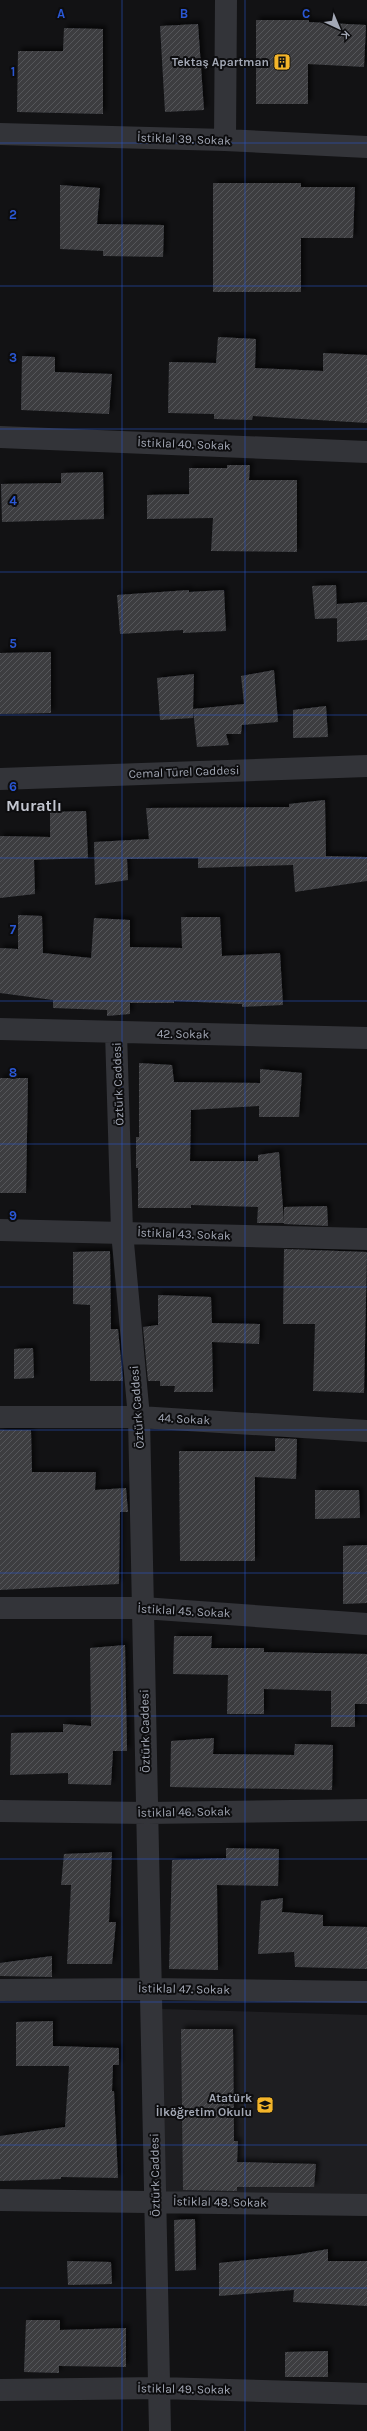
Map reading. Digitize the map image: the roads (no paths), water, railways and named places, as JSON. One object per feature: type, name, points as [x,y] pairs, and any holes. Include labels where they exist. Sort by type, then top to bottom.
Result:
[{"type":"street","points":[[225,140],[226,0]]},
{"type":"street","name":"İstiklal 39. Sokak","points":[[0,134],[225,140],[367,147]]},
{"type":"street","name":"İstiklal 40. Sokak","points":[[0,437],[367,452]]},
{"type":"street","name":"Cemal Türel Caddesi","points":[[0,779],[367,766]]},
{"type":"street","name":"42. Sokak","points":[[0,1029],[367,1038]]},
{"type":"street","name":"Öztürk Caddesi","points":[[116,1032],[122,1232],[139,1417],[160,2431]]},
{"type":"street","name":"İstiklal 43. Sokak","points":[[0,1230],[367,1239]]},
{"type":"street","name":"44. Sokak","points":[[0,1417],[139,1417],[367,1430]]},
{"type":"street","name":"İstiklal 45. Sokak","points":[[0,1608],[143,1608],[367,1624]]},
{"type":"street","name":"İstiklal 46. Sokak","points":[[0,1811],[147,1813],[367,1810]]},
{"type":"street","name":"İstiklal 47. Sokak","points":[[0,1990],[151,1988],[367,1992]]},
{"type":"street","name":"İstiklal 48. Sokak","points":[[0,2200],[367,2205]]},
{"type":"street","name":"İstiklal 49. Sokak","points":[[0,2390],[159,2388],[367,2394]]},
{"type":"place","name":"Tektaş Apartman","points":[[282,62]]},
{"type":"place","name":"Atatürk İlköğretim Okulu","points":[[265,2105]]},
{"type":"district","name":"Muratlı","points":[[34,805]]}]
